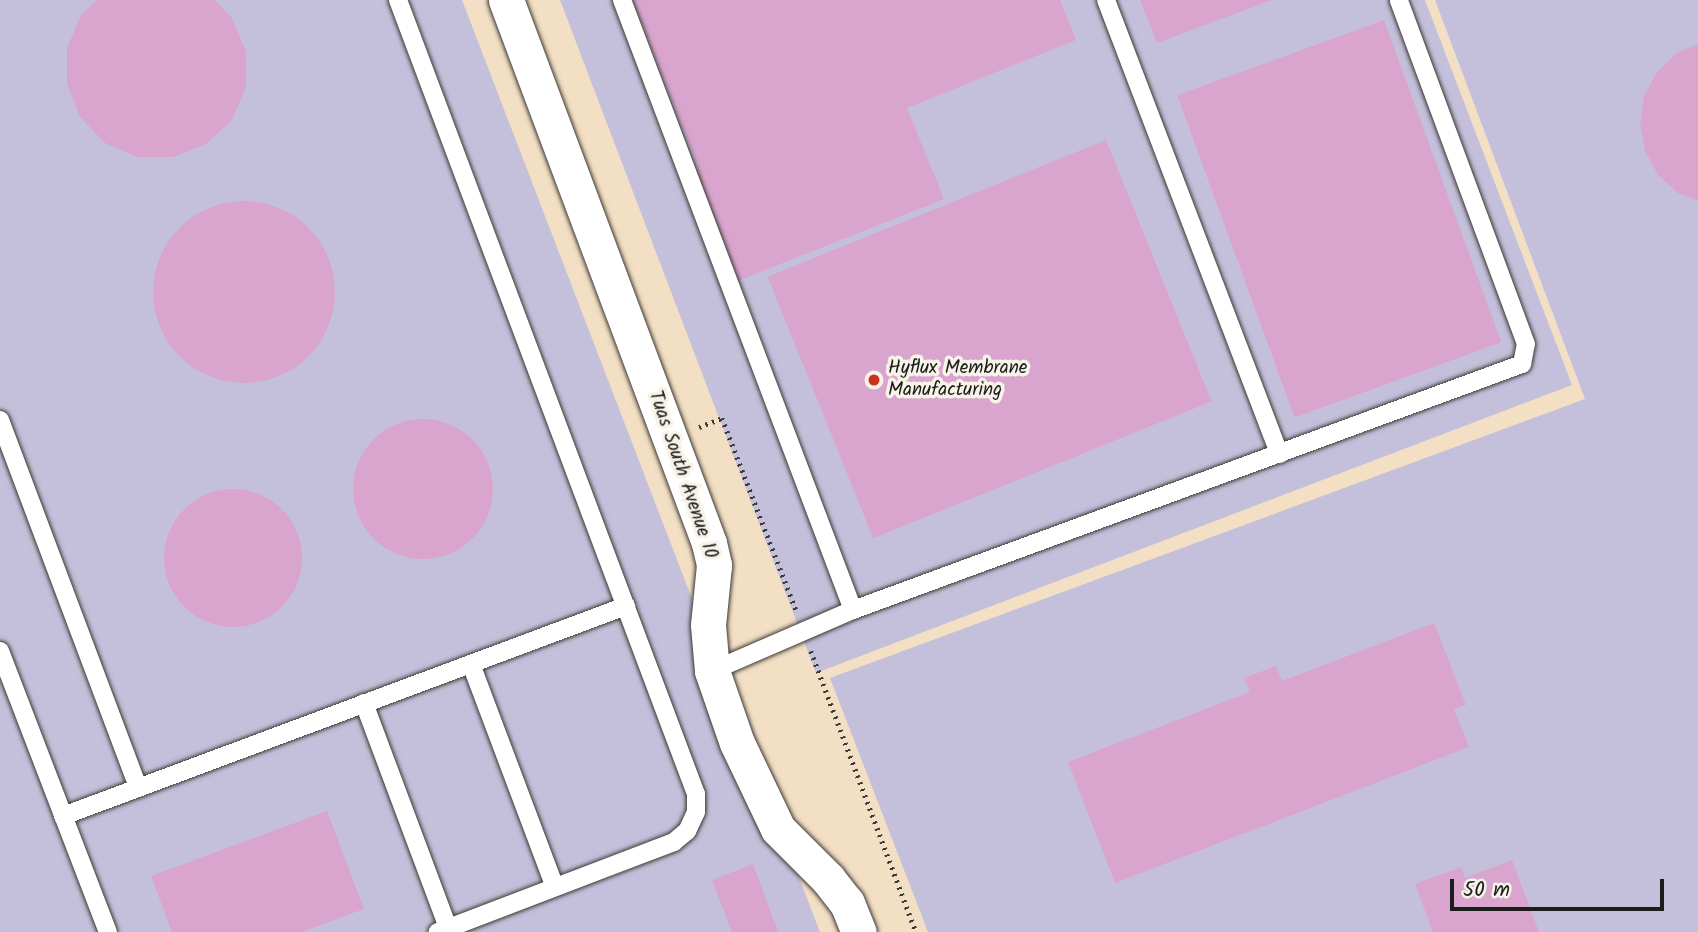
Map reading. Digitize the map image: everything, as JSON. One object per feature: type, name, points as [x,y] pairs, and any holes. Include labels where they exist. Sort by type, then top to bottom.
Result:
[{"type":"street","name":"Tuas South Avenue 10","points":[[506,0],[709,543],[714,565],[708,625],[712,671],[737,743],[778,829],[828,879],[847,903],[858,932]]},
{"type":"lane","points":[[364,704],[443,930],[674,842],[687,831],[696,812],[696,794],[398,0]]},
{"type":"lane","points":[[622,0],[853,610]]},
{"type":"lane","points":[[1106,0],[1279,454]]},
{"type":"lane","points":[[712,671],[853,610],[1510,370],[1526,356],[1526,344],[1399,0]]},
{"type":"lane","points":[[0,419],[138,788]]},
{"type":"lane","points":[[63,816],[626,606]]},
{"type":"lane","points":[[0,651],[108,932]]},
{"type":"lane","points":[[471,664],[555,887]]},
{"type":"shaded area","points":[[0,0],[462,0],[820,932],[0,932]]},
{"type":"shaded area","name":"Hyflux Membrane Manufacturing","points":[[560,0],[1425,0],[1572,385],[816,673]]},
{"type":"shaded area","points":[[1435,0],[1698,0],[1698,932],[928,932],[830,678],[1585,399]]},
{"type":"building","points":[[97,0],[215,0],[232,18],[246,51],[246,87],[232,120],[206,144],[173,157],[137,157],[105,143],[80,117],[67,84],[67,48],[81,15]]},
{"type":"building","points":[[633,0],[1060,0],[1076,40],[907,108],[944,199],[735,282],[691,172],[699,168]]},
{"type":"building","points":[[1140,0],[1272,0],[1157,43]]},
{"type":"building","points":[[1384,20],[1501,342],[1295,418],[1177,95]]},
{"type":"building","points":[[1698,44],[1698,201],[1678,193],[1658,175],[1645,151],[1640,124],[1644,96],[1657,72],[1677,53]]},
{"type":"building","points":[[1106,140],[1212,401],[873,538],[768,277]]},
{"type":"building","points":[[244,201],[279,208],[295,216],[308,228],[320,241],[328,257],[335,292],[328,327],[320,343],[308,356],[295,368],[279,376],[244,383],[209,376],[193,368],[180,356],[168,343],[160,327],[153,292],[160,257],[168,241],[180,228],[193,216],[209,208]]},
{"type":"building","points":[[423,419],[450,424],[473,439],[488,462],[493,489],[488,516],[473,539],[450,554],[423,559],[396,554],[373,539],[358,516],[353,489],[358,462],[373,439],[396,424]]},
{"type":"building","points":[[233,489],[260,494],[282,509],[297,531],[302,558],[297,585],[282,607],[260,622],[233,627],[206,622],[184,607],[169,585],[164,558],[169,531],[184,509],[206,494]]},
{"type":"building","points":[[1434,623],[1466,705],[1454,709],[1469,747],[1115,883],[1068,762],[1250,692],[1244,678],[1276,666],[1282,681]]},
{"type":"building","points":[[327,811],[364,909],[302,932],[172,932],[151,876]]},
{"type":"building","points":[[1512,860],[1539,932],[1433,932],[1415,884],[1461,867],[1465,878]]},
{"type":"building","points":[[753,864],[778,932],[732,932],[712,880]]},
{"type":"place","name":"Hyflux Membrane Manufacturing","points":[[874,380]]}]
